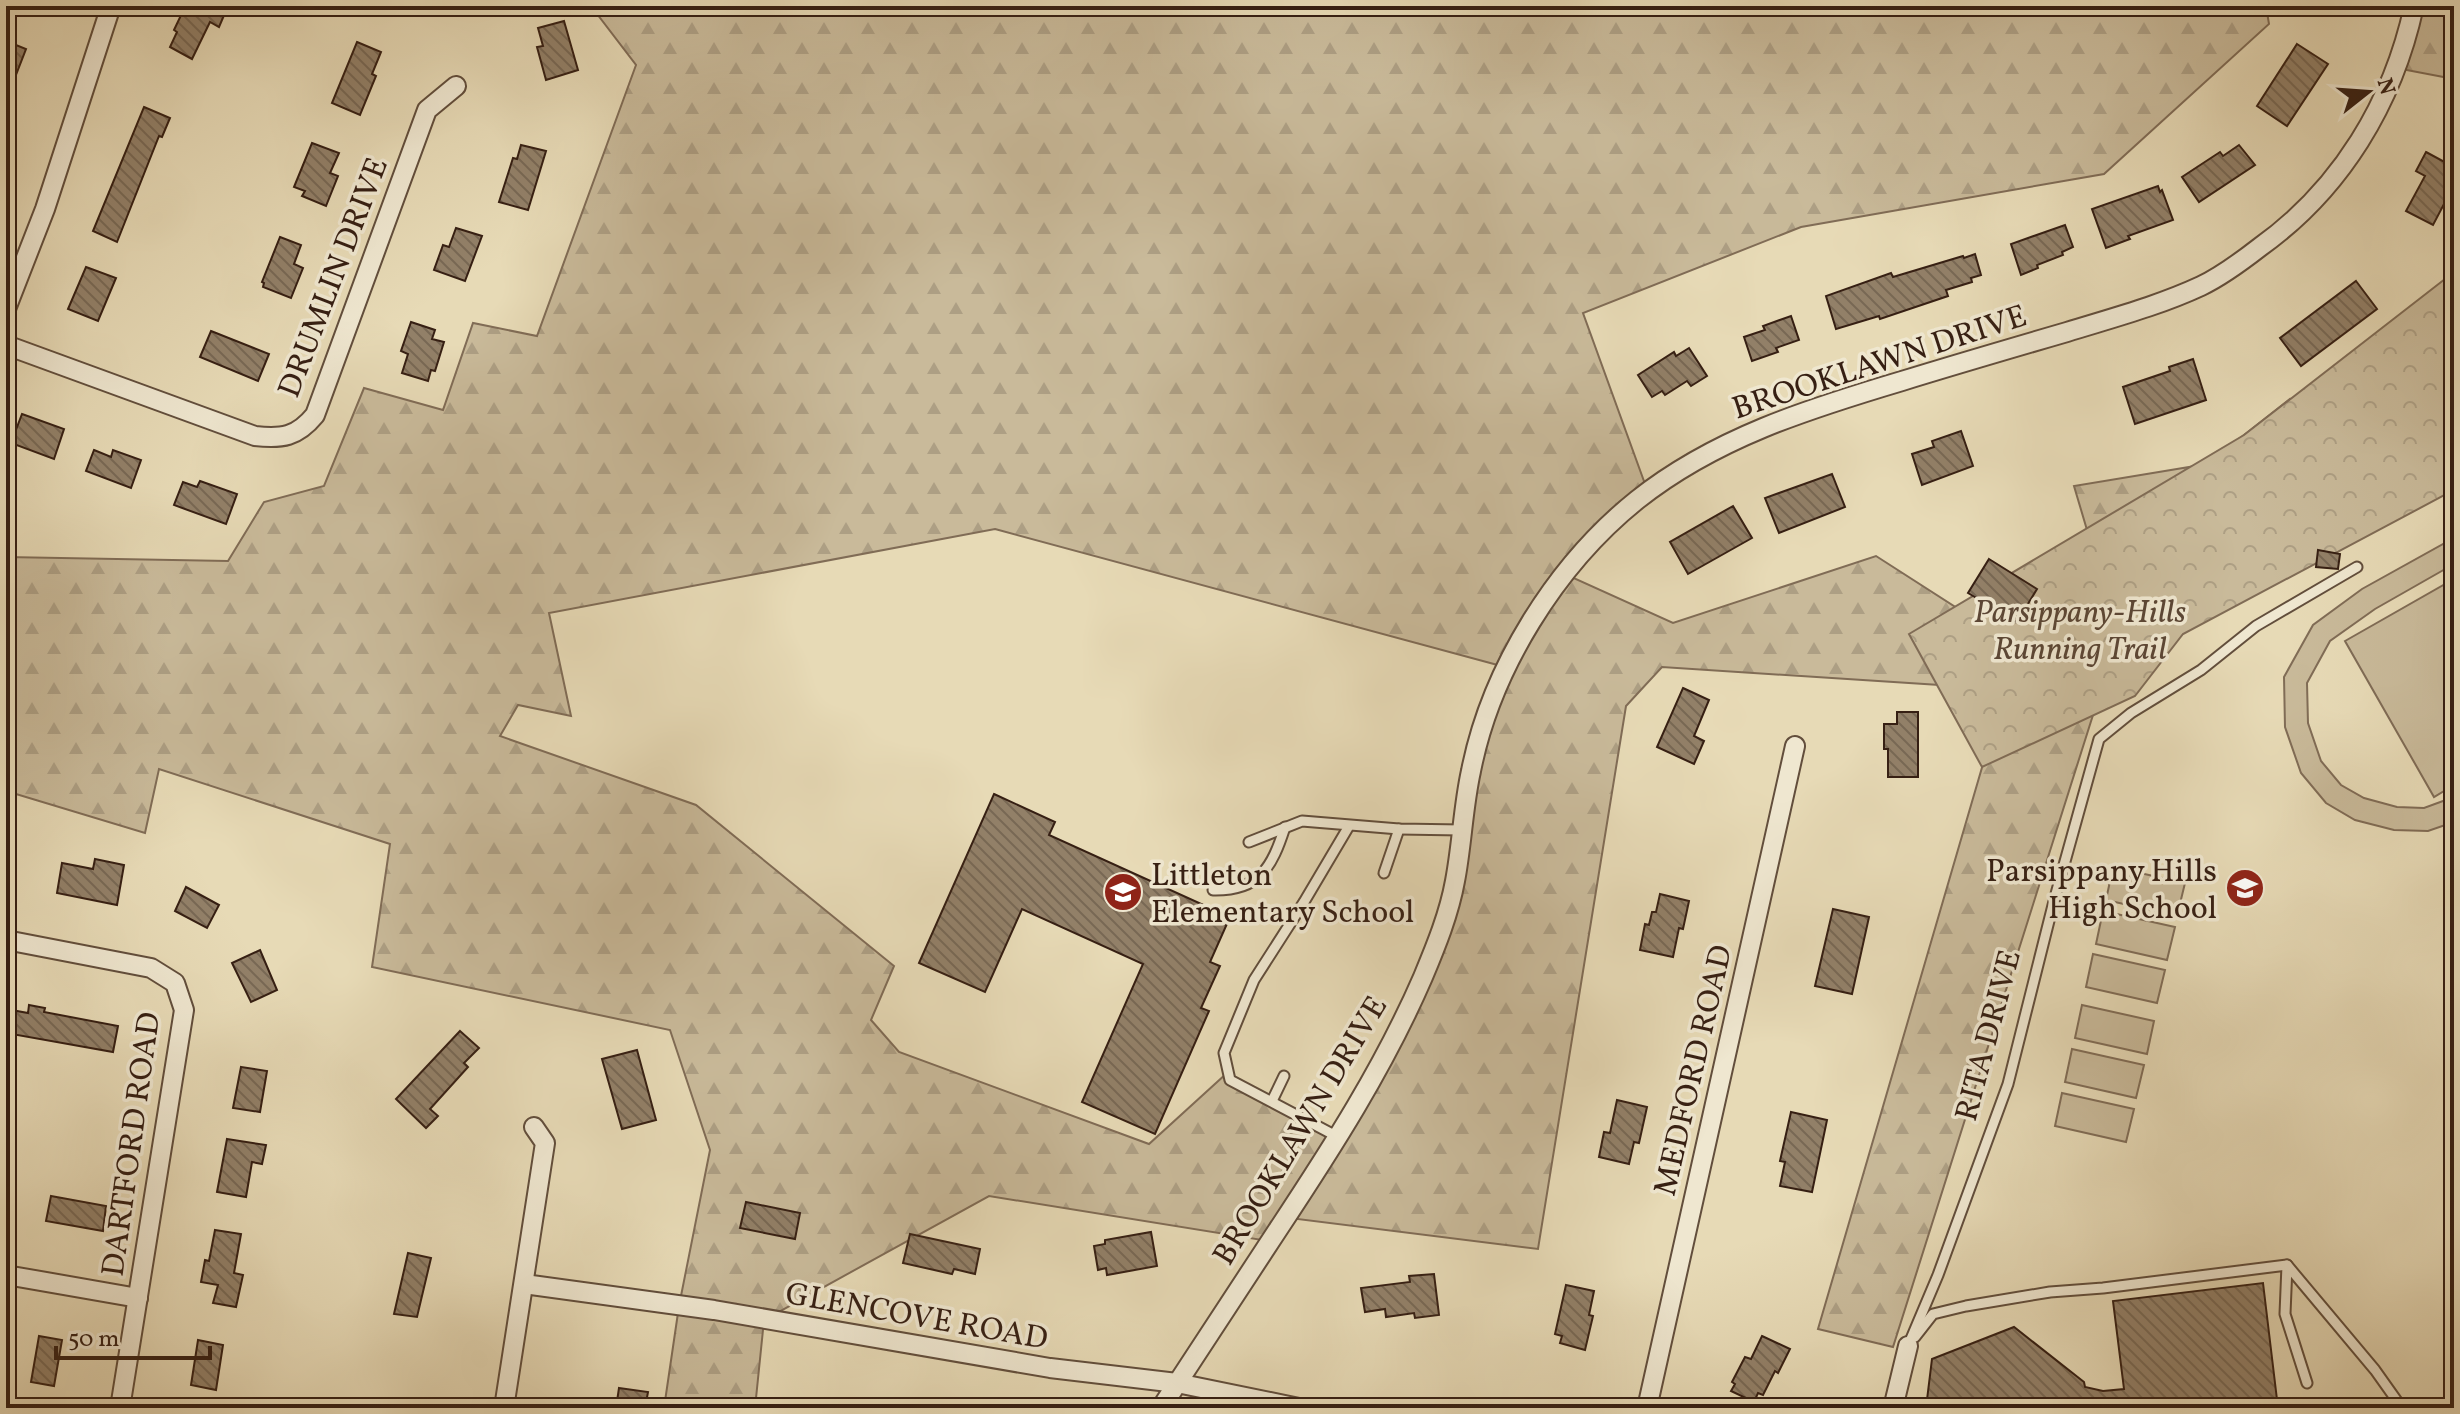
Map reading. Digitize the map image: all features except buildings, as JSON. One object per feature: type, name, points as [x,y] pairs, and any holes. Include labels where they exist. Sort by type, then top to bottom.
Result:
[{"type":"street","points":[[6,309],[45,209],[111,6]]},
{"type":"street","name":"BROOKLAWN DRIVE","points":[[1161,1408],[1338,1137],[1385,1059],[1439,937],[1454,885],[1471,769],[1505,666],[1536,614],[1569,568],[1636,501],[1711,451],[1758,429],[1827,403],[2150,307],[2205,284],[2246,258],[2284,230],[2314,201],[2353,152],[2378,112],[2394,77],[2414,6]]},
{"type":"street","name":"DRUMLIN DRIVE","points":[[6,345],[255,436],[281,439],[306,426],[315,415],[427,110],[456,86]]},
{"type":"street","name":"MEDFORD ROAD","points":[[1647,1408],[1795,746]]},
{"type":"street","name":"DARTFORD ROAD","points":[[6,940],[151,968],[175,983],[184,1010],[120,1408]]},
{"type":"street","points":[[504,1408],[545,1143],[534,1127]]},
{"type":"street","points":[[6,1275],[138,1298]]},
{"type":"street","name":"GLENCOVE ROAD","points":[[524,1284],[714,1310],[1050,1368],[1177,1383],[1299,1408]]},
{"type":"street","name":"RITA DRIVE","points":[[1893,1408],[1908,1346]]},
{"type":"lane","name":"RITA DRIVE","points":[[1908,1346],[1938,1275],[2008,1084],[2099,739],[2131,713],[2201,670],[2256,626],[2357,567]]},
{"type":"lane","points":[[1249,842],[1302,821],[1399,829],[1462,830]]},
{"type":"lane","points":[[1338,1137],[1230,1080],[1224,1053],[1254,980],[1349,826]]},
{"type":"lane","points":[[1213,890],[1229,891],[1246,887],[1259,877],[1271,865],[1285,827]]},
{"type":"lane","points":[[1384,873],[1399,829]]},
{"type":"lane","points":[[1272,1101],[1284,1076]]},
{"type":"lane","points":[[1908,1346],[1933,1314],[1966,1306],[2050,1292],[2287,1265]]},
{"type":"lane","points":[[2287,1265],[2285,1314],[2307,1383]]},
{"type":"lane","points":[[2287,1265],[2375,1370],[2402,1408]]},
{"type":"green space","points":[[591,6],[2266,6],[2269,24],[2104,174],[1801,227],[1583,313],[1649,495],[1569,576],[1673,623],[1876,556],[2052,669],[2108,601],[2074,486],[2207,464],[2290,399],[2331,452],[2118,636],[1893,1347],[1818,1329],[1995,723],[1955,686],[1662,667],[1626,706],[1538,1249],[1282,1217],[1268,1241],[989,1196],[764,1320],[755,1408],[664,1408],[679,1306],[710,1150],[670,1030],[372,967],[390,844],[159,769],[145,833],[6,791],[6,557],[228,561],[264,502],[324,486],[364,388],[443,410],[473,323],[537,336],[636,65]],"holes":[[[995,529],[1505,667],[1426,980],[1335,1133],[1227,1073],[1149,1144],[899,1052],[871,1020],[894,966],[696,805],[500,736],[518,705],[571,716],[549,613]]]},
{"type":"green space","points":[[2411,10],[2454,17],[2454,79],[2396,68]]},
{"type":"green space","name":"Parsippany-Hills Running Trail","points":[[2454,272],[2454,490],[2183,634],[2135,696],[1982,767],[1909,634],[2244,435]]},
{"type":"green space","points":[[2454,538],[2454,564],[2375,609],[2330,641],[2307,683],[2308,723],[2321,761],[2341,785],[2364,798],[2397,807],[2424,808],[2454,797],[2454,822],[2428,831],[2394,830],[2355,820],[2326,803],[2301,773],[2285,727],[2284,677],[2313,625],[2362,589]]},
{"type":"green space","points":[[2454,579],[2454,785],[2434,797],[2345,641]]},
{"type":"green space","points":[[2113,867],[2185,883],[2177,916],[2106,900]]},
{"type":"green space","points":[[2103,911],[2175,927],[2167,960],[2096,944]]},
{"type":"green space","points":[[2093,954],[2165,970],[2157,1003],[2086,987]]},
{"type":"green space","points":[[2082,1005],[2154,1021],[2147,1054],[2075,1038]]},
{"type":"green space","points":[[2072,1049],[2144,1065],[2136,1098],[2065,1082]]},
{"type":"green space","points":[[2062,1093],[2134,1109],[2126,1142],[2055,1126]]},
{"type":"place","name":"Parsippany Hills High School","points":[[2245,888]]},
{"type":"place","name":"Littleton Elementary School","points":[[1123,892]]}]
